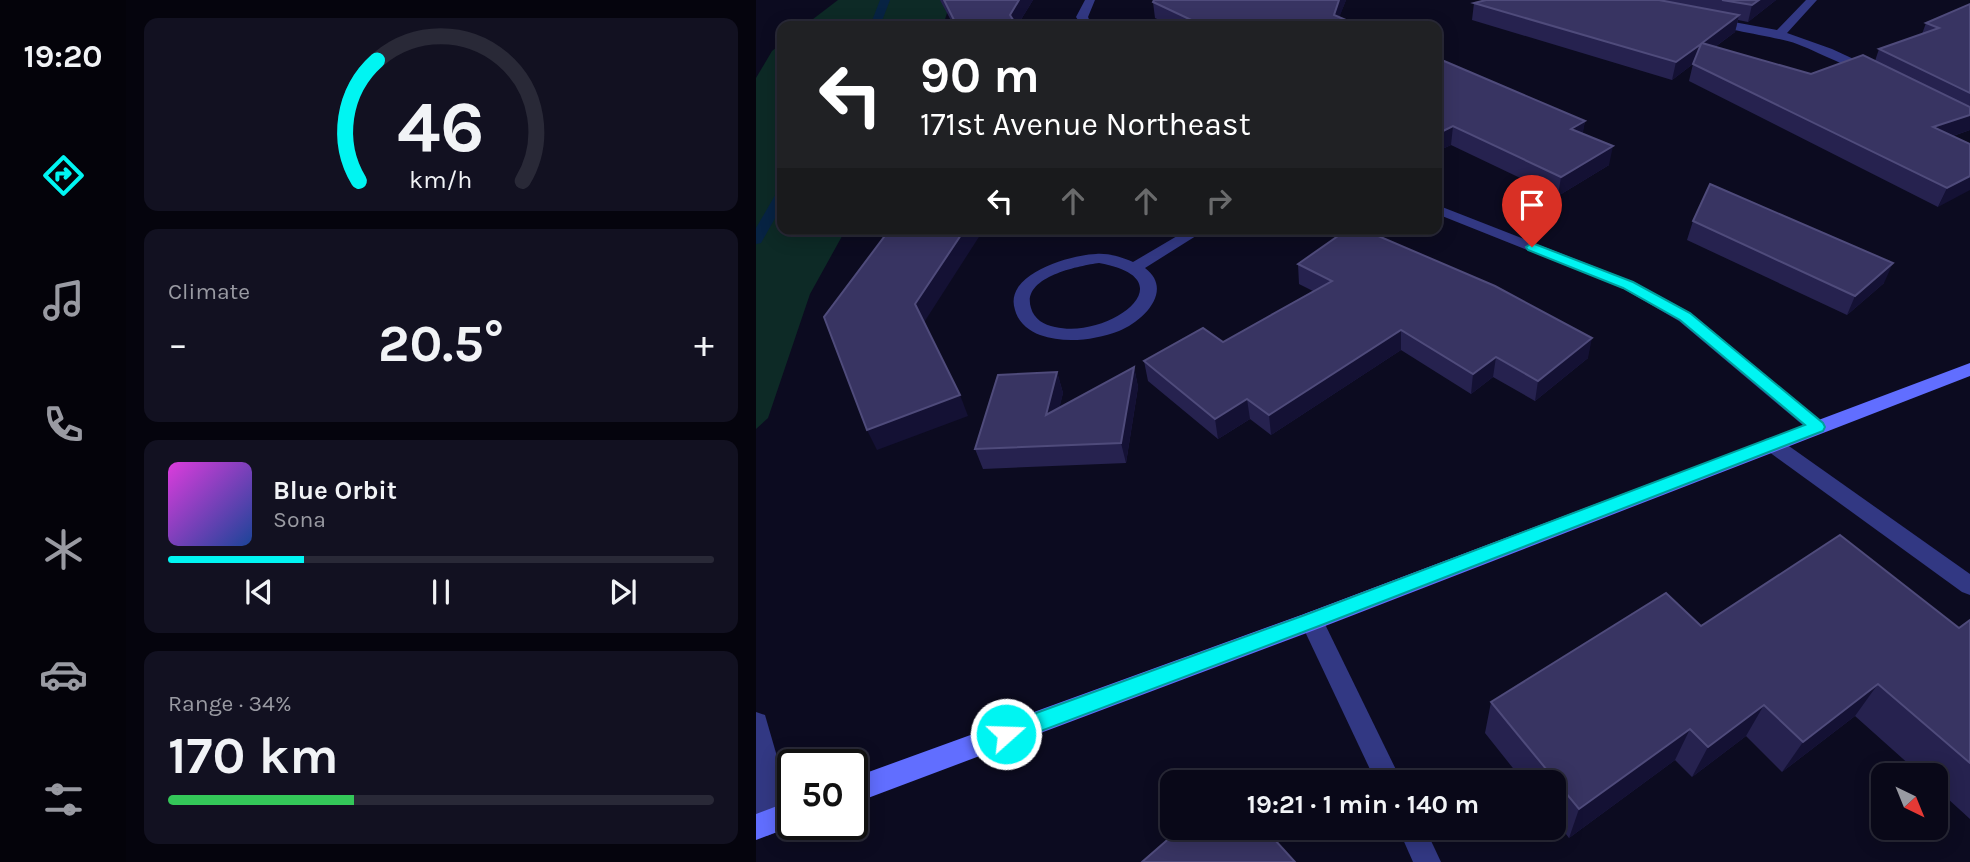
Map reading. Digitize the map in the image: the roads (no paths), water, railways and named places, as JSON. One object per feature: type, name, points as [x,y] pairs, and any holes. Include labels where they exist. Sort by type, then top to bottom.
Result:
[{"type":"main road","points":[[868,785],[1312,621],[1970,369]]},
{"type":"street","points":[[1084,21],[1082,18],[1090,0]]},
{"type":"street","points":[[1780,34],[1812,0]]},
{"type":"street","points":[[1703,20],[1780,34],[1828,51],[1875,74]]},
{"type":"street","points":[[1442,211],[1628,285],[1685,317],[1818,427]]},
{"type":"street","points":[[1135,267],[1190,235]]},
{"type":"street","points":[[1099,258],[1135,267],[1146,276],[1150,289],[1146,302],[1135,315],[1117,326],[1096,333],[1061,334],[1034,325],[1024,314],[1021,301],[1027,288],[1057,266],[1099,258]]},
{"type":"street","points":[[1772,444],[1970,586]]},
{"type":"street","points":[[1312,621],[1383,770]]},
{"type":"street","points":[[756,723],[764,753],[761,825]]},
{"type":"street","points":[[1417,840],[1427,862]]},
{"type":"waterway","points":[[877,21],[885,0]]},
{"type":"waterway","points":[[756,240],[777,204]]}]
